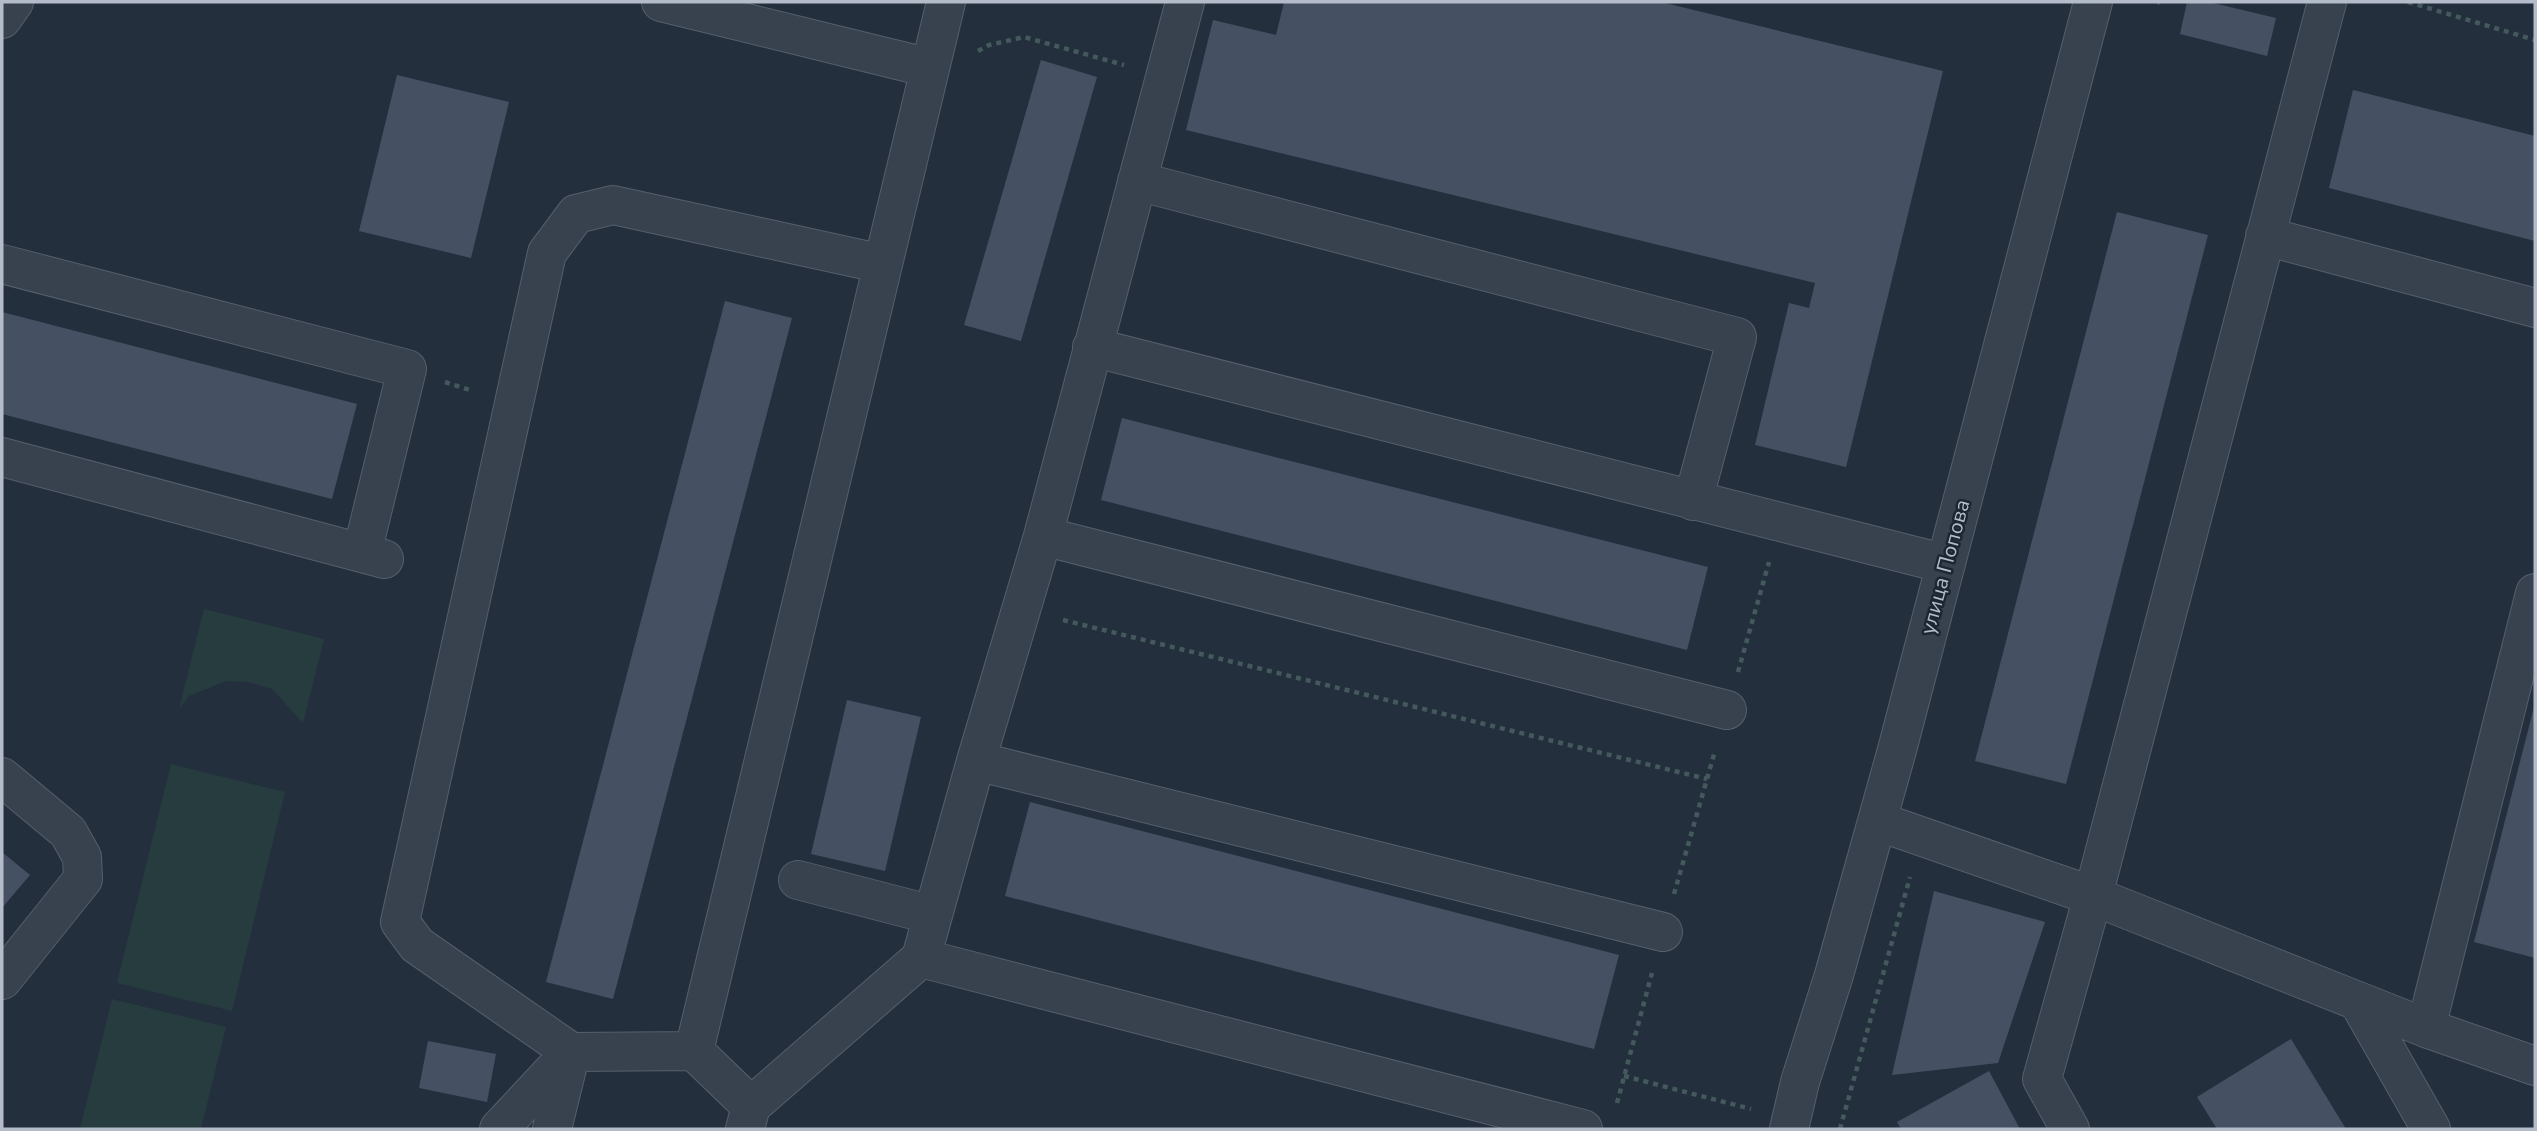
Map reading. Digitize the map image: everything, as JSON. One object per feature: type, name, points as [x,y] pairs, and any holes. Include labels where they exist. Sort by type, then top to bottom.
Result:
[{"type":"street","points":[[2,19],[14,2]]},
{"type":"street","points":[[661,2],[928,77]]},
{"type":"street","points":[[694,1051],[946,2]]},
{"type":"street","points":[[694,1051],[748,1118],[921,958],[1043,536],[1185,2]]},
{"type":"street","name":"улица Попова","points":[[1774,1120],[1800,1082],[1834,975],[1946,564],[2093,2]]},
{"type":"street","points":[[2070,1129],[2042,1079],[2327,2]]},
{"type":"street","points":[[1137,181],[1737,337],[1693,501]]},
{"type":"street","points":[[694,1051],[571,1052],[417,945],[400,922],[547,253],[576,214],[613,205],[883,264]]},
{"type":"street","points":[[2265,236],[2535,308]]},
{"type":"street","points":[[2,264],[407,369],[373,556],[2,457]]},
{"type":"street","points":[[1092,347],[1946,564]]},
{"type":"street","points":[[1043,536],[1727,710]]},
{"type":"street","points":[[2426,1028],[2535,593]]},
{"type":"street","points":[[976,761],[1663,932]]},
{"type":"street","points":[[2,777],[68,832],[82,858],[83,879],[2,980]]},
{"type":"street","points":[[1877,821],[2092,896],[2426,1028],[2535,1066]]},
{"type":"street","points":[[798,880],[933,915]]},
{"type":"street","points":[[921,958],[1481,1116],[1598,1123]]},
{"type":"street","points":[[2358,1001],[2431,1129]]},
{"type":"street","points":[[499,1129],[571,1052]]},
{"type":"street","points":[[551,1129],[571,1052]]},
{"type":"path","points":[[2408,2],[2535,40]]},
{"type":"path","points":[[928,77],[989,45],[1024,37],[1165,76]]},
{"type":"path","points":[[407,369],[514,405]]},
{"type":"path","points":[[1021,610],[1707,779]]},
{"type":"path","points":[[1840,1129],[1921,836]]},
{"type":"path","points":[[1598,1123],[1624,1076],[1663,932]]},
{"type":"path","points":[[1624,1076],[1774,1120]]},
{"type":"green space","points":[[204,609],[324,639],[303,723],[272,689],[248,682],[226,681],[189,696],[179,709]]},
{"type":"green space","points":[[171,764],[285,792],[232,1011],[117,983]]},
{"type":"green space","points":[[112,999],[226,1027],[201,1129],[80,1129]]},
{"type":"building","points":[[1284,2],[1661,2],[1943,71],[1846,467],[1755,445],[1789,303],[1809,308],[1815,283],[1186,130],[1213,20],[1276,35]]},
{"type":"building","points":[[2187,2],[2209,2],[2276,18],[2267,56],[2180,34]]},
{"type":"building","points":[[1041,60],[1097,77],[1021,341],[964,325]]},
{"type":"building","points":[[397,75],[509,102],[471,258],[359,231]]},
{"type":"building","points":[[2353,90],[2535,136],[2535,241],[2329,188]]},
{"type":"building","points":[[2117,212],[2208,235],[2066,784],[1975,761]]},
{"type":"building","points":[[725,301],[792,318],[613,999],[546,982]]},
{"type":"building","points":[[2,312],[357,404],[332,499],[2,414]]},
{"type":"building","points":[[1122,418],[1708,567],[1687,650],[1101,500]]},
{"type":"building","points":[[847,700],[921,717],[885,871],[811,854]]},
{"type":"building","points":[[2535,707],[2535,958],[2474,942]]},
{"type":"building","points":[[1030,802],[1619,955],[1594,1049],[1005,896]]},
{"type":"building","points":[[2,852],[30,875],[2,908]]},
{"type":"building","points":[[1934,891],[2045,922],[1998,1063],[1892,1075]]},
{"type":"building","points":[[2291,1039],[2346,1129],[2217,1129],[2197,1097]]},
{"type":"building","points":[[428,1041],[496,1054],[487,1102],[419,1088]]},
{"type":"building","points":[[1989,1071],[2020,1129],[1901,1129],[1897,1122]]}]
